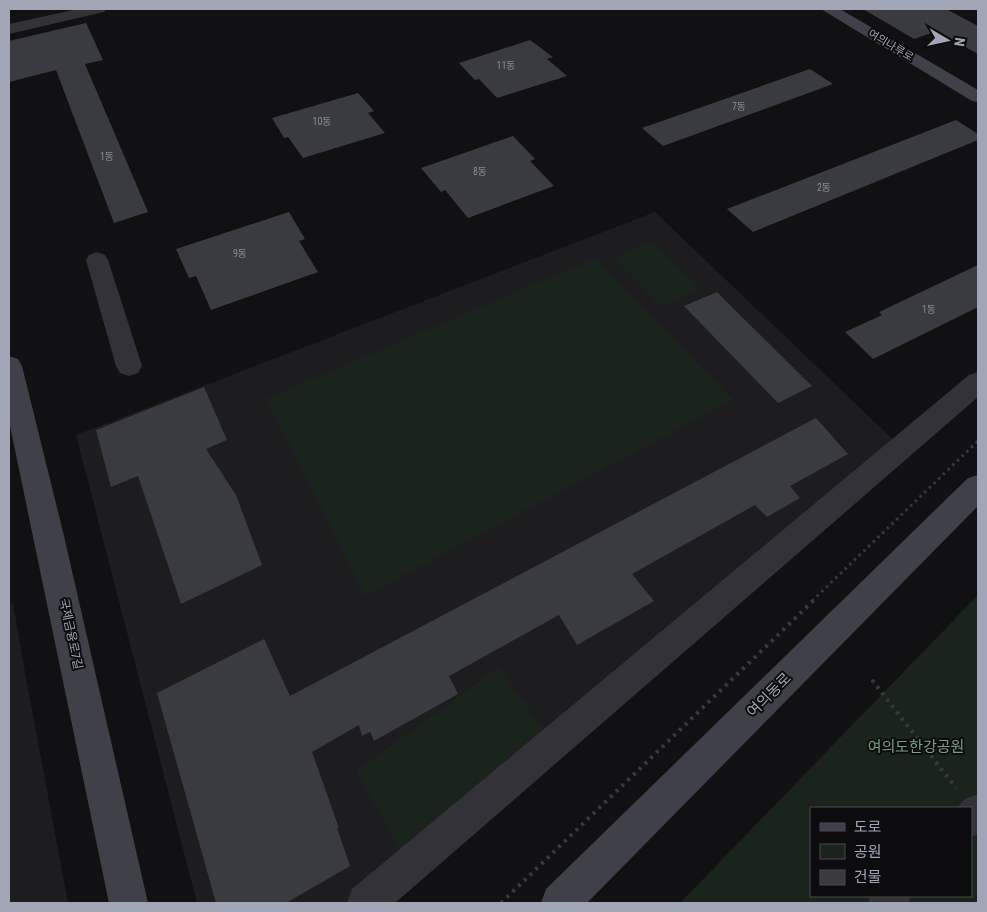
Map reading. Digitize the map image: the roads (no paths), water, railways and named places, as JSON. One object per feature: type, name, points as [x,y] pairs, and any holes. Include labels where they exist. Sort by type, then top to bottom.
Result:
[{"type":"street","points":[[9,29],[98,9]]},
{"type":"street","name":"여의나루로","points":[[829,9],[978,97]]},
{"type":"street","points":[[98,260],[129,366]]},
{"type":"street","name":"국제금융로7길","points":[[9,366],[49,536],[129,903]]},
{"type":"street","points":[[366,903],[978,382]]},
{"type":"street","name":"여의동로","points":[[560,903],[978,488]]},
{"type":"park label","name":"여의도한강공원","points":[[916,747]]}]
